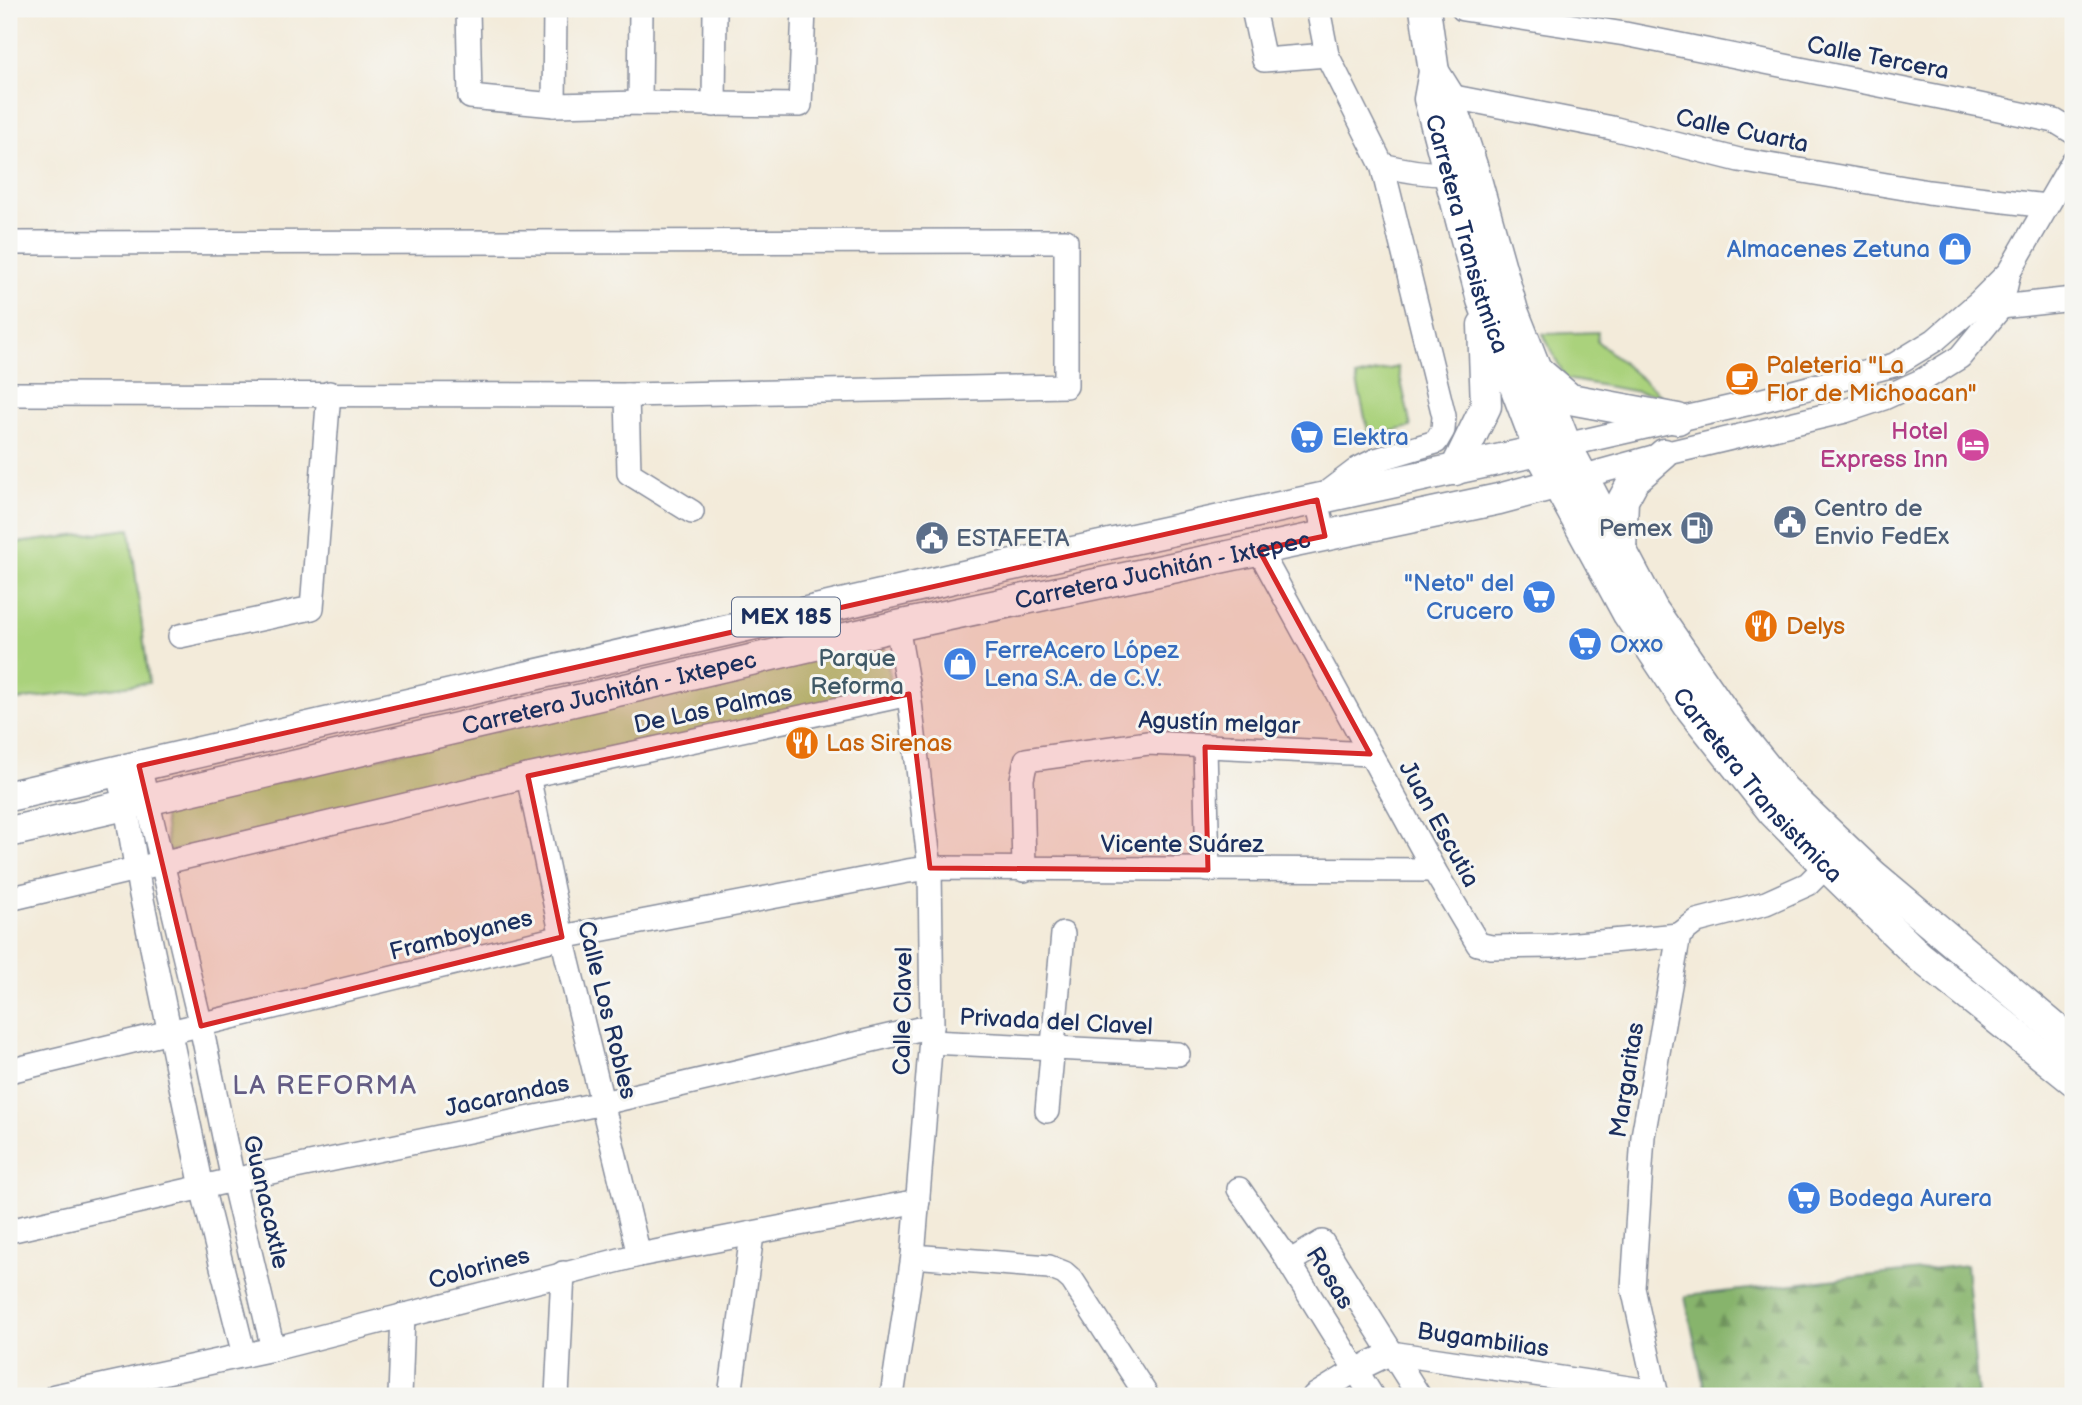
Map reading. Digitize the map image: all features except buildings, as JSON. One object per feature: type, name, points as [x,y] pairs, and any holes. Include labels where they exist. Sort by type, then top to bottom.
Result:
[{"type":"main road","name":"Carretera Transistmica","points":[[1426,15],[1437,89],[1461,173],[1537,371],[1553,449]]},
{"type":"main road","name":"Carretera Transistmica","points":[[1461,173],[1482,300],[1568,481],[1590,546],[1628,614],[1689,706],[1773,811],[1826,866],[1919,956],[2073,1080]]},
{"type":"main road","points":[[1455,470],[1486,406],[1482,300]]},
{"type":"main road","points":[[1537,371],[1570,399],[1678,419]]},
{"type":"main road","name":"Carretera Juchitán - Ixtepec","points":[[9,796],[963,576],[1553,449]]},
{"type":"main road","points":[[1621,550],[1623,500],[1634,480],[1664,454]]},
{"type":"main road","name":"Carretera Transistmica","points":[[1568,481],[1621,550],[1653,610],[1736,730],[1783,790],[1872,875],[2073,1043]]},
{"type":"main road","name":"Carretera Juchitán - Ixtepec","points":[[9,832],[897,626],[1467,506],[1568,481]]},
{"type":"main road","points":[[1467,506],[1543,508],[1590,546]]},
{"type":"street","points":[[468,9],[470,97],[554,105],[800,105],[804,9]]},
{"type":"street","points":[[554,105],[555,9]]},
{"type":"street","points":[[640,103],[641,9]]},
{"type":"street","points":[[714,105],[715,9]]},
{"type":"street","points":[[1254,9],[1264,60],[1327,55]]},
{"type":"street","points":[[1318,9],[1327,55],[1382,165],[1444,416],[1443,430],[1436,442],[1376,460],[1317,500],[1325,536]]},
{"type":"street","points":[[1426,15],[1453,9]]},
{"type":"street","name":"Calle Tercera","points":[[1463,9],[1625,34],[1962,101],[2054,121],[2073,132]]},
{"type":"street","name":"Calle Cuarta","points":[[1437,89],[1739,160],[1928,192],[2046,206]]},
{"type":"street","points":[[1568,481],[1664,454],[1845,411],[1884,398],[1921,381],[1960,357],[2073,161]]},
{"type":"street","points":[[1382,165],[1419,173],[1461,173]]},
{"type":"street","points":[[9,243],[1066,241],[1066,386],[626,395],[9,394]]},
{"type":"street","points":[[1553,449],[1759,401],[1894,365],[1990,304],[2073,299]]},
{"type":"street","points":[[180,636],[312,608],[329,393]]},
{"type":"street","points":[[626,395],[629,473],[692,512]]},
{"type":"street","name":"Juan Escutia","points":[[1259,550],[1475,941],[1486,947],[1677,946]]},
{"type":"street","name":"Calle Clavel","points":[[892,1396],[913,1256],[932,1034],[930,868],[909,694],[897,626]]},
{"type":"street","name":"De Las Palmas","points":[[9,899],[528,776],[909,694]]},
{"type":"street","name":"Agustín melgar","points":[[1024,870],[1023,779],[1026,760],[1147,743],[1370,754]]},
{"type":"street","points":[[1205,747],[1208,870]]},
{"type":"street","points":[[128,769],[137,803],[137,868],[169,1033],[202,1187],[244,1355]]},
{"type":"street","name":"Calle Los Robles","points":[[528,776],[562,937],[639,1255]]},
{"type":"street","name":"Guanacaxtle","points":[[137,803],[161,862],[201,1026],[233,1180],[273,1349]]},
{"type":"street","points":[[1677,946],[1697,921],[1766,903],[1808,884],[1826,866]]},
{"type":"street","name":"Vicente Suárez","points":[[930,868],[1434,870]]},
{"type":"street","name":"Framboyanes","points":[[9,1071],[562,937],[930,868]]},
{"type":"street","points":[[1047,1111],[1063,934]]},
{"type":"street","name":"Margaritas","points":[[1656,1394],[1633,1288],[1643,1136],[1677,946]]},
{"type":"street","name":"Privada del Clavel","points":[[932,1034],[1053,1048],[1178,1054]]},
{"type":"street","name":"Jacarandas","points":[[9,1231],[233,1180],[932,1034]]},
{"type":"street","name":"Rosas","points":[[1239,1189],[1289,1262],[1372,1396]]},
{"type":"street","name":"Colorines","points":[[55,1396],[273,1349],[639,1255],[918,1201]]},
{"type":"street","points":[[730,1396],[752,1235]]},
{"type":"street","name":"Rosas","points":[[1289,1262],[1322,1242],[1419,1396]]},
{"type":"street","points":[[913,1256],[1049,1267],[1064,1273],[1072,1280],[1147,1396]]},
{"type":"street","points":[[557,1396],[563,1273]]},
{"type":"street","points":[[400,1396],[403,1315]]},
{"type":"street","name":"Bugambilias","points":[[1314,1396],[1356,1370],[1391,1353],[1656,1394]]},
{"type":"highlighted area","points":[[1317,500],[1325,536],[1259,550],[1370,754],[1205,747],[1208,870],[930,868],[909,694],[528,776],[562,937],[201,1026],[139,766]]},
{"type":"green space","points":[[1598,332],[1597,341],[1662,396],[1566,379],[1543,334]]},
{"type":"green space","points":[[1398,367],[1411,427],[1369,436],[1356,377]]},
{"type":"green space","points":[[130,529],[149,683],[9,701],[9,544]]},
{"type":"green space","name":"Parque Reforma","points":[[883,638],[893,692],[168,852],[163,809]]},
{"type":"green space","points":[[1966,1265],[1978,1396],[1706,1396],[1685,1296]]},
{"type":"place","name":"Almacenes Zetuna","points":[[1955,249]]},
{"type":"place","name":"Paleteria \"La Flor de Michoacan\"","points":[[1742,379]]},
{"type":"place","name":"Elektra","points":[[1307,437]]},
{"type":"place","name":"Hotel Express Inn","points":[[1973,445]]},
{"type":"place","name":"Centro de Envio FedEx","points":[[1790,522]]},
{"type":"place","name":"Pemex","points":[[1697,528]]},
{"type":"place","name":"ESTAFETA","points":[[932,538]]},
{"type":"place","name":"\"Neto\" del Crucero","points":[[1539,597]]},
{"type":"place","name":"Delys","points":[[1761,626]]},
{"type":"place","name":"Oxxo","points":[[1585,644]]},
{"type":"place","name":"FerreAcero López Lena S.A. de C.V.","points":[[960,664]]},
{"type":"place","name":"Las Sirenas","points":[[802,743]]},
{"type":"place","name":"Bodega Aurera","points":[[1804,1198]]},
{"type":"district","name":"LA REFORMA","points":[[325,1086]]}]
